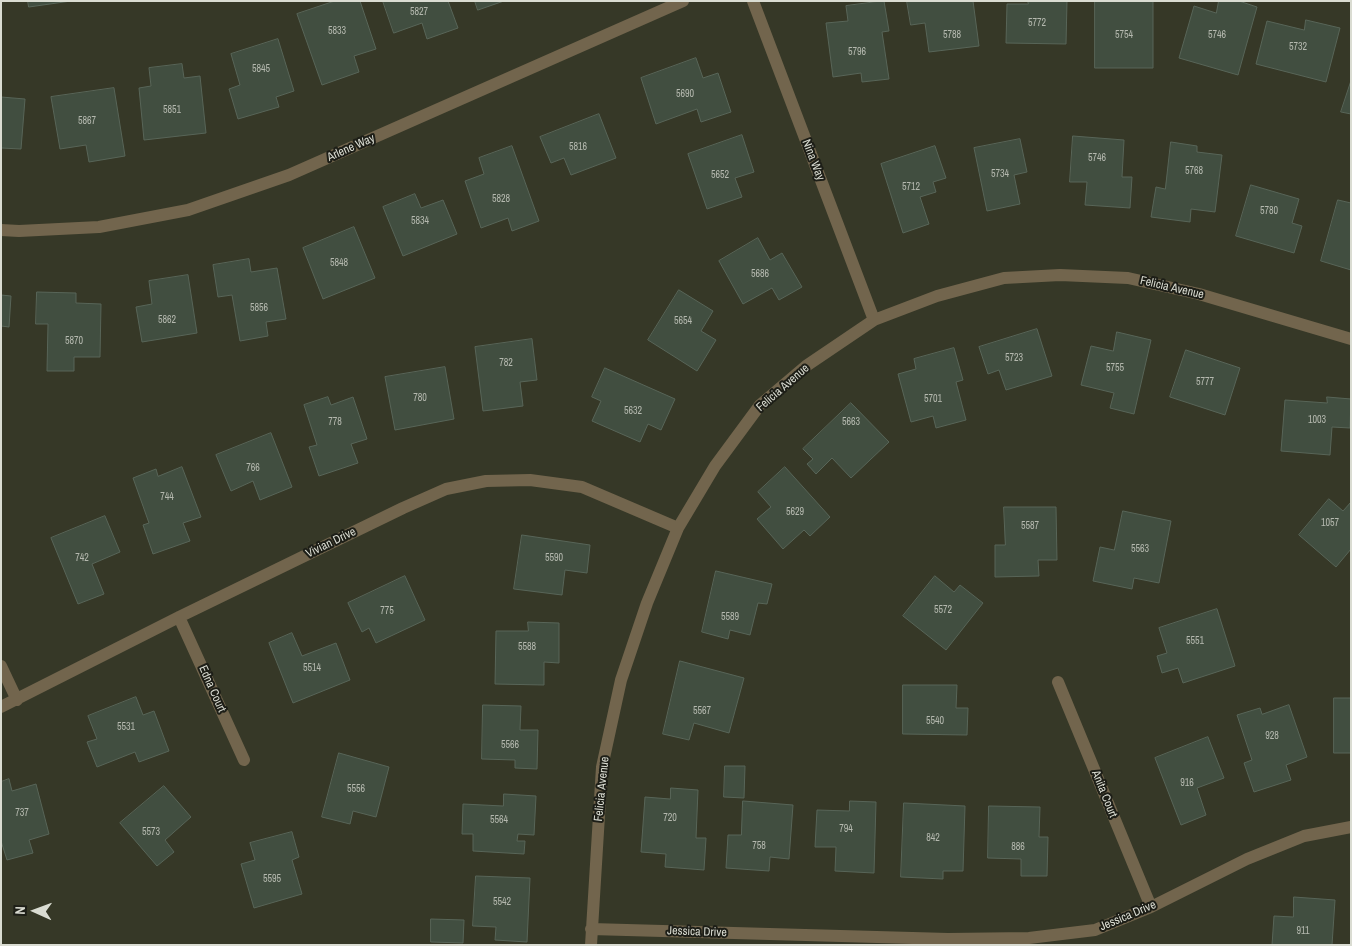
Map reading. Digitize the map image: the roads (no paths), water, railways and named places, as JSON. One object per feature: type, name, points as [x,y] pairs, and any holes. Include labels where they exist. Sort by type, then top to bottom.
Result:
[{"type":"street","name":"Arlene Way","points":[[1,230],[19,231],[99,227],[188,210],[289,175],[683,1]]},
{"type":"street","name":"Nina Way","points":[[753,1],[874,320]]},
{"type":"street","name":"Felicia Avenue","points":[[591,945],[602,767],[621,680],[647,603],[678,528],[714,466],[760,405],[806,366],[874,320],[937,296],[1004,278],[1060,275],[1128,278],[1199,294],[1351,338]]},
{"type":"street","name":"Vivian Drive","points":[[1,707],[179,617],[446,489],[486,481],[530,480],[582,487],[678,528]]},
{"type":"street","name":"Edna Court","points":[[179,617],[244,760]]},
{"type":"street","points":[[1,666],[17,700]]},
{"type":"street","name":"Anita Court","points":[[1058,682],[1151,907]]},
{"type":"street","name":"Jessica Drive","points":[[591,930],[948,939],[1028,938],[1094,930],[1151,907],[1247,859],[1304,836],[1351,827]]}]
